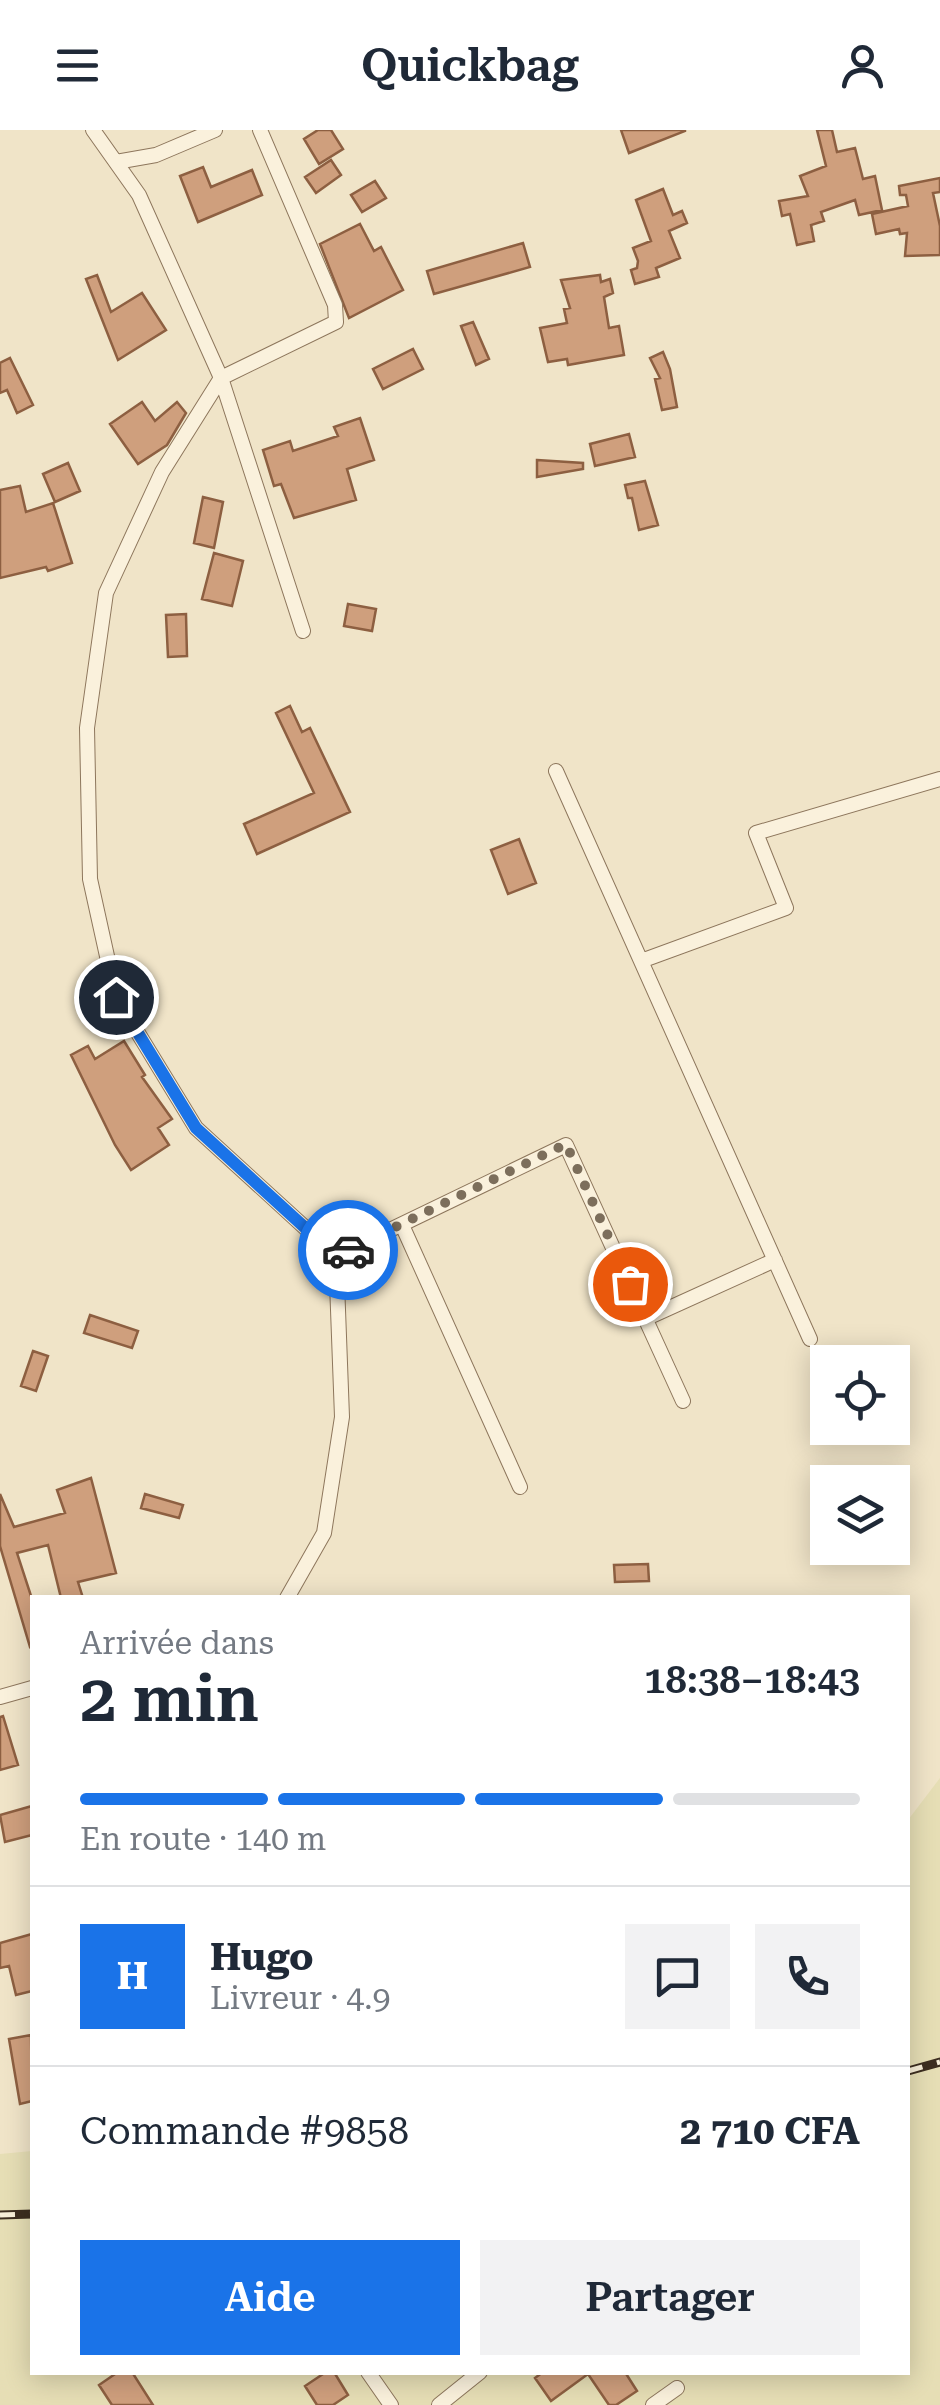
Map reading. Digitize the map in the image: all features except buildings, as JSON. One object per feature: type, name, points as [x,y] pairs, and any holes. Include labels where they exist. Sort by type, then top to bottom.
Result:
[{"type":"street","points":[[93,130],[139,196],[221,378],[302,631]]},
{"type":"street","points":[[116,162],[156,156],[215,130]]},
{"type":"street","points":[[260,130],[335,304],[336,322],[221,378],[162,472],[106,593],[87,728],[90,879],[116,997],[196,1128],[336,1256],[342,1418],[324,1533],[289,1595]]},
{"type":"street","points":[[556,771],[810,1339]]},
{"type":"street","points":[[641,961],[786,908],[756,833],[940,779]]},
{"type":"street","points":[[336,1256],[566,1144],[683,1401]]},
{"type":"street","points":[[402,1225],[520,1487]]},
{"type":"street","points":[[645,1319],[775,1260]]},
{"type":"street","points":[[0,1697],[30,1689]]},
{"type":"street","points":[[370,2375],[390,2405]]},
{"type":"street","points":[[438,2405],[476,2375]]},
{"type":"street","points":[[653,2405],[677,2388]]},
{"type":"shaded area","points":[[940,1778],[940,2405],[0,2405],[0,2154],[30,2151],[30,2375],[910,2375],[910,1817]]},
{"type":"railway","points":[[910,2070],[940,2062]]},
{"type":"railway","points":[[0,2215],[30,2214]]},
{"type":"way so far","points":[[348,1250],[566,1144],[630,1284]]},
{"type":"route","points":[[116,997],[196,1128],[336,1256],[348,1250]]}]
